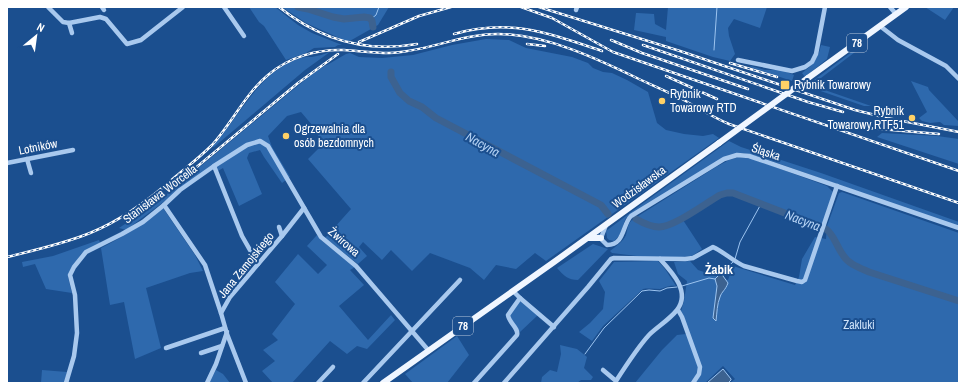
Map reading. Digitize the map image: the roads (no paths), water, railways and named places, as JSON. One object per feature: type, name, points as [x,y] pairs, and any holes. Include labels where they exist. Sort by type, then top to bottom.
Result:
[{"type":"main road","name":"Wodzisławska","points":[[383,383],[588,238],[904,7]]},
{"type":"main road","points":[[588,238],[601,238]]},
{"type":"street","points":[[48,7],[63,22],[69,23],[100,17],[106,19],[127,44],[141,40],[183,7]]},
{"type":"street","points":[[224,7],[244,36]]},
{"type":"street","points":[[738,60],[792,71],[805,67],[812,62],[816,54],[825,7]]},
{"type":"street","points":[[890,7],[896,14]]},
{"type":"street","points":[[69,23],[72,33]]},
{"type":"street","points":[[880,26],[898,40],[946,66],[959,79]]},
{"type":"street","name":"Stanisława Worcella","points":[[66,383],[74,356],[77,333],[75,295],[70,275],[74,267],[86,252],[143,222],[180,190],[214,166],[246,145],[260,141]]},
{"type":"street","name":"Żwirowa","points":[[260,141],[268,146],[321,237],[356,266],[429,351]]},
{"type":"street","name":"Lotników","points":[[7,163],[73,150]]},
{"type":"street","name":"Śląska","points":[[601,238],[607,244],[614,243],[623,235],[627,221],[632,216],[724,159],[735,155],[749,156],[959,228]]},
{"type":"street","points":[[27,159],[30,173]]},
{"type":"street","points":[[214,166],[242,236],[258,264]]},
{"type":"street","points":[[504,383],[614,258],[671,260],[693,258],[713,247],[720,250],[738,264],[802,282],[807,276],[837,186]]},
{"type":"street","points":[[164,205],[205,265],[221,313]]},
{"type":"street","name":"Jana Zamojskiego","points":[[246,383],[221,313],[230,297],[304,208]]},
{"type":"street","points":[[596,232],[601,238],[606,225]]},
{"type":"street","points":[[279,227],[282,236]]},
{"type":"street","points":[[603,370],[616,381],[648,336],[678,310],[682,296],[680,288],[670,271],[660,259]]},
{"type":"street","points":[[670,271],[671,260]]},
{"type":"street","points":[[363,383],[460,280]]},
{"type":"street","points":[[513,291],[554,327]]},
{"type":"street","points":[[474,383],[517,335],[517,330],[508,319],[508,316],[520,298]]},
{"type":"street","points":[[678,310],[682,317],[700,367],[699,374],[693,383]]},
{"type":"street","points":[[206,383],[216,364],[226,330]]},
{"type":"street","points":[[166,348],[226,330]]},
{"type":"street","points":[[201,353],[222,346]]},
{"type":"street","points":[[318,383],[334,367]]},
{"type":"waterway","name":"Nacyna","points":[[298,7],[344,19],[364,17],[370,18],[373,27]]},
{"type":"waterway","points":[[371,19],[376,15],[379,7]]},
{"type":"waterway","points":[[714,50],[717,7]]},
{"type":"waterway","name":"Nacyna","points":[[391,72],[391,77],[400,93],[409,101],[422,107],[436,118],[601,205],[608,214]]},
{"type":"waterway","name":"Nacyna","points":[[636,219],[653,226],[665,226],[690,214],[720,195],[733,193],[826,229],[831,234],[845,258],[858,267],[869,272],[959,301]]},
{"type":"waterway","points":[[735,259],[740,242],[761,204]]},
{"type":"waterway","points":[[723,271],[733,262]]},
{"type":"waterway","points":[[682,286],[709,278],[715,279]]},
{"type":"waterway","points":[[585,354],[604,328],[642,291],[660,291],[667,288],[677,287]]},
{"type":"railway","points":[[279,7],[310,28],[344,41],[380,47],[417,44]]},
{"type":"railway","points":[[359,42],[419,16],[451,7]]},
{"type":"railway","points":[[521,7],[552,18],[613,52],[959,171]]},
{"type":"railway","points":[[539,7],[680,51],[855,110],[887,118],[959,132]]},
{"type":"railway","points":[[454,34],[474,29],[493,27],[529,30],[564,38],[602,51]]},
{"type":"railway","points":[[7,257],[80,237],[102,228],[135,209],[194,162],[212,145],[252,91],[268,75],[285,63],[304,55],[324,51],[344,50],[383,53],[403,52],[470,37],[498,34],[534,38],[571,49],[672,94],[729,124],[959,203]]},
{"type":"railway","points":[[611,40],[642,53],[748,89]]},
{"type":"railway","points":[[527,44],[545,46]]},
{"type":"railway","points":[[643,45],[808,102],[843,112]]},
{"type":"railway","points":[[187,175],[298,83],[338,54]]},
{"type":"railway","points":[[730,63],[777,77]]},
{"type":"railway","points":[[666,76],[717,99]]},
{"type":"railway","points":[[845,126],[939,134]]},
{"type":"place","name":"Rybnik Towarowy","points":[[785,85]]},
{"type":"place","name":"Rybnik Towarowy RTD","points":[[662,101]]},
{"type":"place","name":"Rybnik Towarowy RTF51","points":[[912,118]]},
{"type":"place","name":"Ogrzewalnia dla osób bezdomnych","points":[[286,136]]},
{"type":"district","name":"Żabik","points":[[719,269]]},
{"type":"park label","name":"Zakluki","points":[[859,325]]}]
